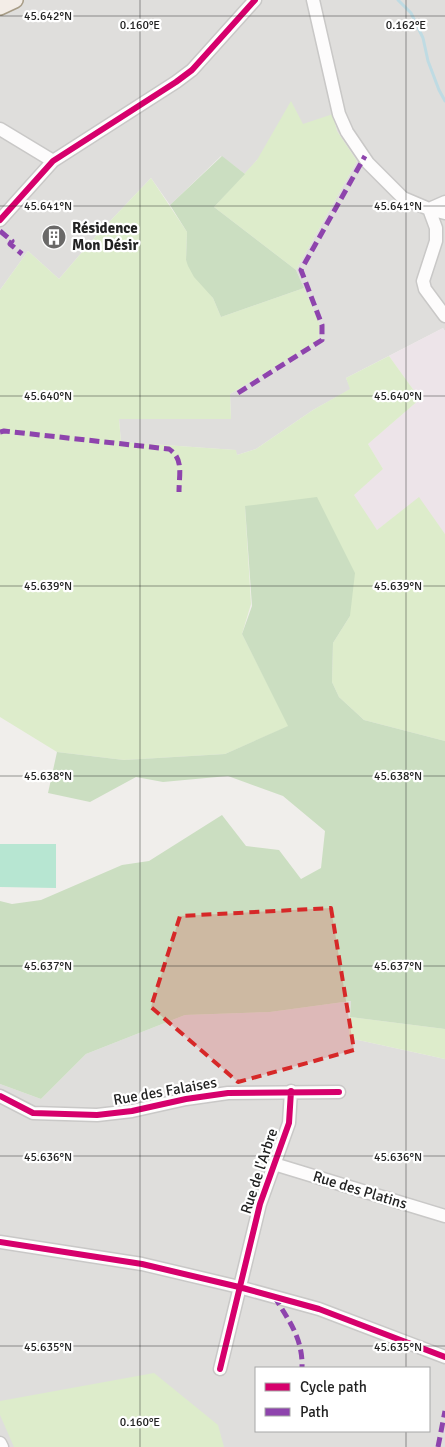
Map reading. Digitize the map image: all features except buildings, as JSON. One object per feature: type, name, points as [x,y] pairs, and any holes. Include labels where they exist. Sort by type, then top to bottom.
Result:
[{"type":"main road","points":[[0,8],[15,0]]},
{"type":"street","points":[[313,0],[339,114],[347,132],[368,162],[403,198],[429,209],[445,213]]},
{"type":"street","points":[[0,220],[53,161],[192,70],[251,4]]},
{"type":"street","points":[[0,129],[53,161]]},
{"type":"street","points":[[429,209],[445,202]]},
{"type":"street","points":[[429,209],[436,228],[436,241],[423,282],[425,289],[445,316]]},
{"type":"street","name":"Rue des Falaises","points":[[0,1096],[33,1113],[98,1115],[132,1111],[186,1099],[228,1094],[291,1091],[338,1092]]},
{"type":"street","name":"Rue de l'Arbre","points":[[220,1370],[260,1204],[288,1122],[291,1091]]},
{"type":"street","name":"Rue des Platins","points":[[274,1164],[445,1216]]},
{"type":"street","points":[[0,1242],[142,1264],[239,1287],[319,1309],[445,1357]]},
{"type":"street","points":[[0,1443],[2,1447]]},
{"type":"highlighted area","points":[[331,908],[354,1050],[238,1082],[151,1007],[180,916]]},
{"type":"shaded area","points":[[0,0],[445,0],[445,331],[443,328],[346,378],[351,389],[313,410],[256,449],[237,455],[235,450],[121,442],[119,419],[231,419],[230,394],[318,341],[320,325],[296,270],[357,161],[337,131],[333,114],[257,160],[245,174],[221,156],[170,205],[151,178],[95,237],[59,279],[28,251],[0,290]]},
{"type":"shaded area","points":[[443,328],[445,331],[445,534],[419,498],[377,530],[353,495],[383,469],[368,444],[420,399],[389,356]]},
{"type":"shaded area","points":[[351,1001],[349,1038],[445,1059],[445,1447],[0,1447],[0,1084],[41,1099],[86,1054],[185,1015],[270,1012]]},
{"type":"green space","points":[[291,101],[303,124],[333,114],[337,131],[357,161],[296,270],[214,207],[257,160]]},
{"type":"green space","points":[[222,156],[245,174],[214,207],[296,270],[304,288],[221,317],[213,298],[194,277],[188,266],[186,260],[187,232],[170,205]]},
{"type":"green space","points":[[151,178],[187,232],[186,260],[213,298],[221,317],[304,288],[320,325],[318,341],[230,394],[231,419],[119,419],[121,442],[236,450],[237,455],[256,449],[313,410],[350,389],[346,378],[389,356],[420,399],[368,444],[383,469],[354,495],[377,530],[419,497],[445,534],[445,741],[364,720],[339,697],[332,682],[333,643],[350,616],[245,506],[251,604],[242,634],[289,726],[225,754],[124,760],[57,752],[0,717],[0,290],[28,251],[59,279],[95,237]]},
{"type":"green space","points":[[317,497],[355,573],[350,616],[333,643],[332,682],[339,697],[364,720],[445,741],[445,1029],[350,1017],[351,1001],[270,1012],[185,1015],[86,1054],[41,1099],[0,1084],[0,901],[12,904],[41,900],[122,865],[149,861],[222,815],[246,846],[279,850],[301,879],[321,868],[325,831],[283,796],[228,776],[163,782],[136,777],[90,802],[48,793],[57,752],[124,760],[225,754],[288,726],[242,634],[252,606],[245,506]]},
{"type":"green space","points":[[0,844],[56,844],[56,888],[0,887]]},
{"type":"green space","points":[[350,1017],[445,1029],[445,1059],[349,1038]]},
{"type":"green space","points":[[154,1373],[218,1425],[224,1447],[14,1447],[0,1415],[0,1401]]},
{"type":"waterway","points":[[398,0],[411,13],[423,38],[428,61],[445,101]]},
{"type":"marked path","points":[[238,393],[322,340],[322,325],[301,270],[365,156]]},
{"type":"marked path","points":[[0,231],[12,241],[10,244],[22,254]]},
{"type":"marked path","points":[[0,432],[169,449],[174,453],[179,462],[179,492]]},
{"type":"marked path","points":[[274,1296],[298,1339],[302,1367]]},
{"type":"marked path","points":[[438,1447],[445,1411]]},
{"type":"cycle path","points":[[0,220],[53,161],[192,70],[255,0]]},
{"type":"cycle path","points":[[220,1369],[260,1204],[289,1123],[291,1091]]},
{"type":"cycle path","points":[[0,1096],[33,1113],[97,1115],[132,1111],[186,1099],[228,1093],[339,1092]]},
{"type":"cycle path","points":[[0,1242],[142,1264],[239,1287],[319,1309],[445,1357]]},
{"type":"place","name":"Résidence Mon Désir","points":[[54,237]]}]
